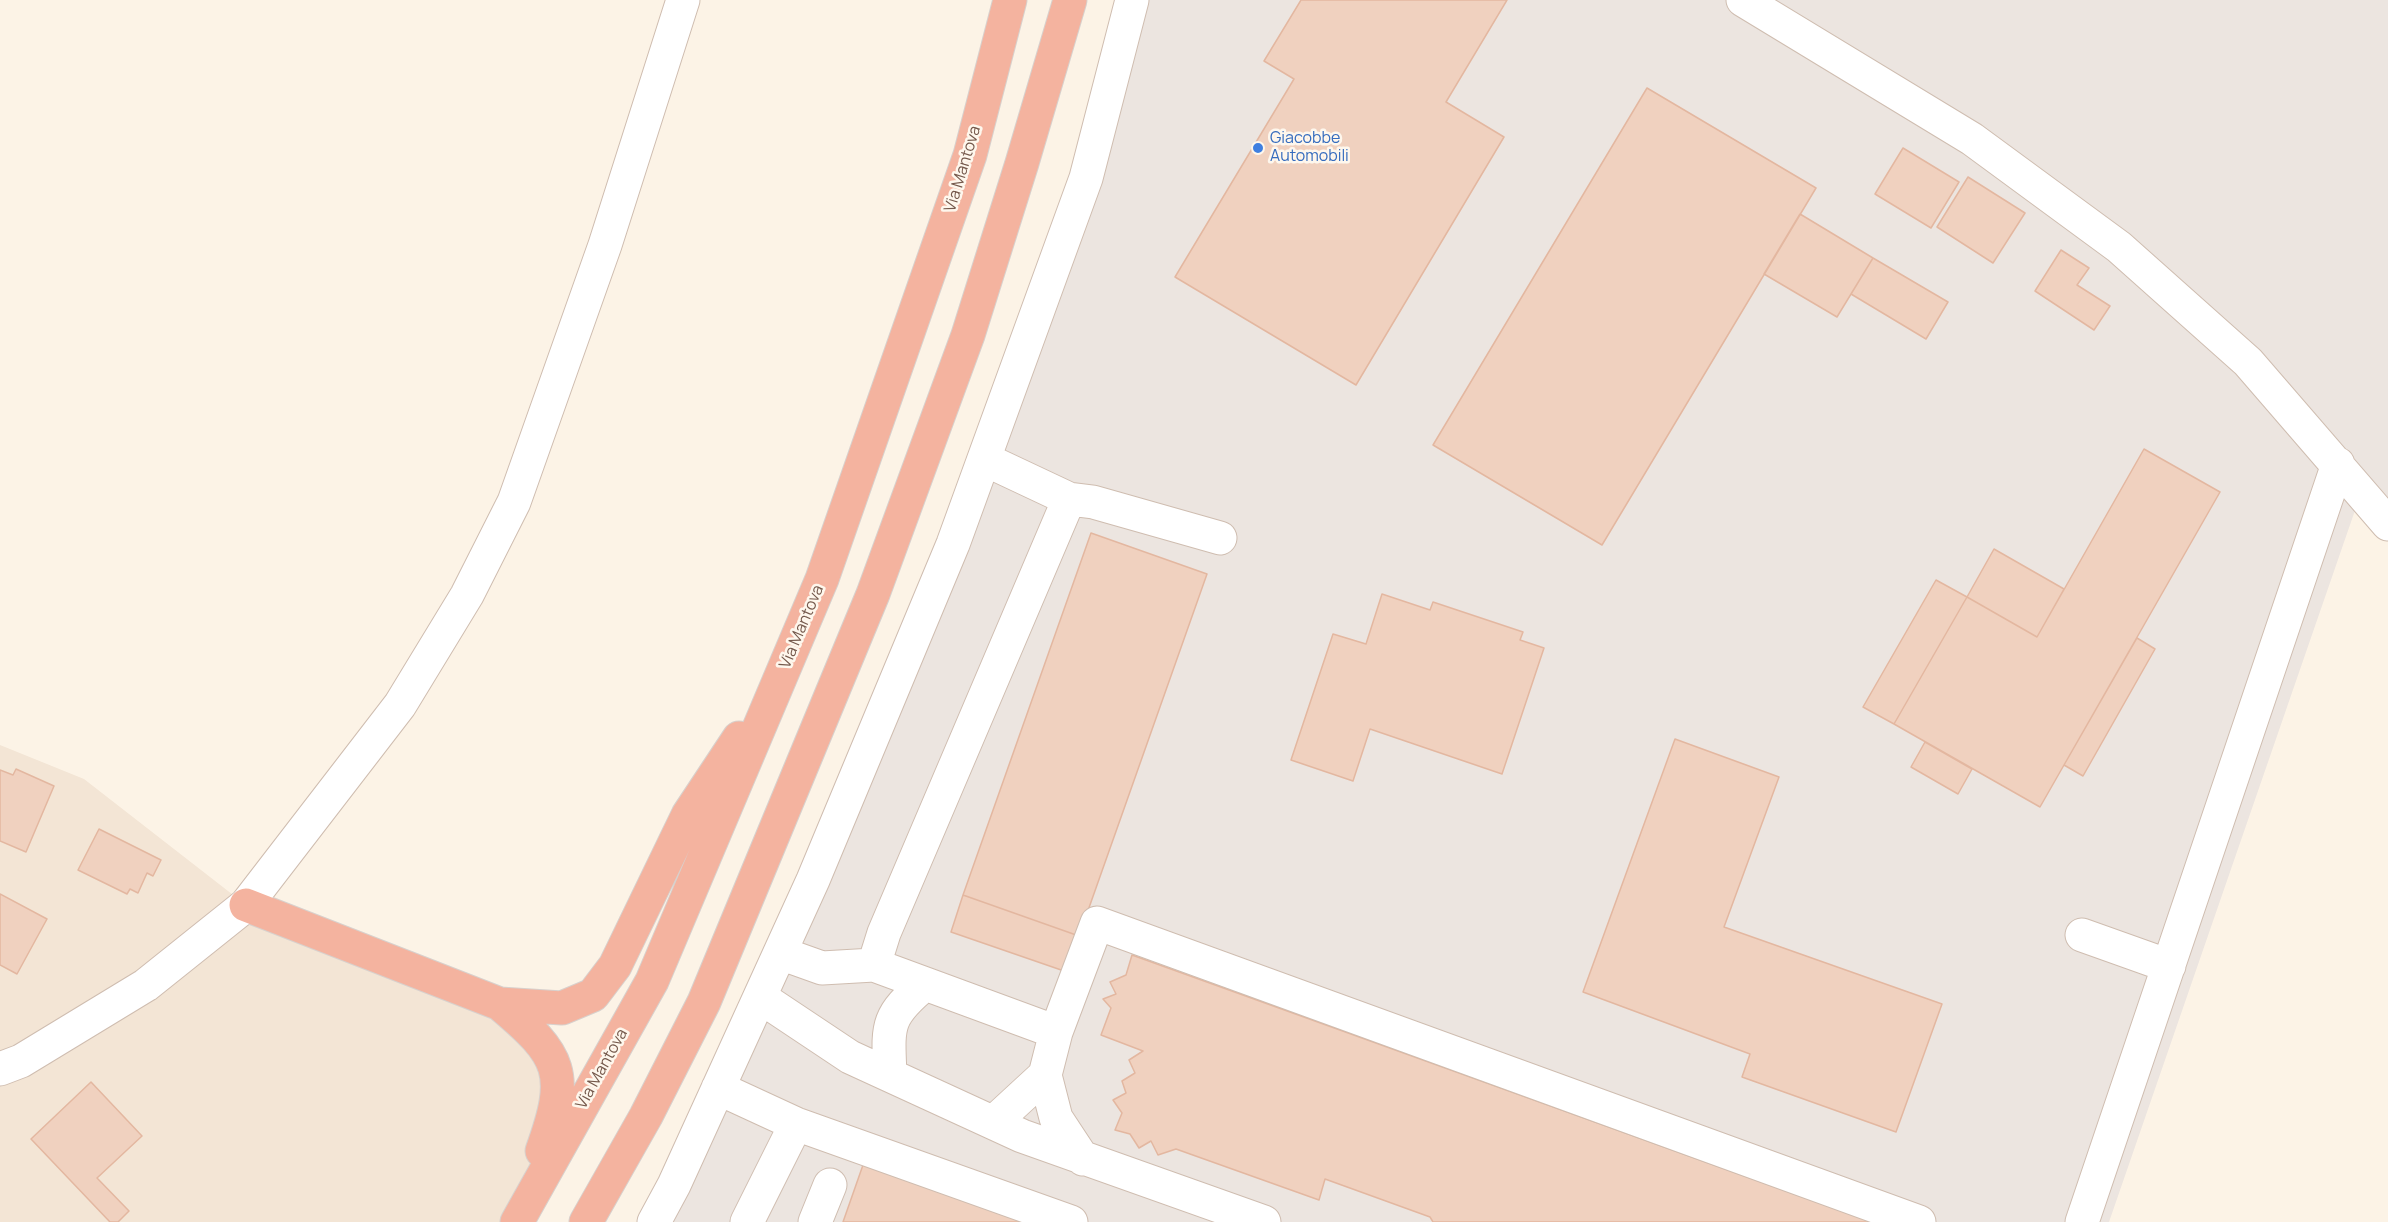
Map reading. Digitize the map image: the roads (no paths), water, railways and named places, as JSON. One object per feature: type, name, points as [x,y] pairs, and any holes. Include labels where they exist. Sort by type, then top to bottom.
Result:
[{"type":"highway","name":"Via Mantova","points":[[517,1222],[652,981],[822,579],[970,155],[1010,0]]},
{"type":"highway","points":[[586,1222],[646,1116],[704,1002],[873,594],[968,335],[1022,164],[1070,0]]},
{"type":"highway","points":[[246,905],[500,1004],[562,1008],[593,995],[615,966],[688,815],[784,669]]},
{"type":"highway","points":[[500,1004],[533,1032],[553,1060],[559,1089],[549,1131],[517,1222]]},
{"type":"street","points":[[0,1069],[21,1061],[146,985],[246,905],[400,705],[467,595],[514,501],[605,245],[683,0]]},
{"type":"street","points":[[654,1222],[674,1185],[780,952],[953,544],[1086,178],[1132,0]]},
{"type":"street","points":[[1743,0],[1972,139],[2119,247],[2248,362],[2388,524]]},
{"type":"street","points":[[984,459],[1069,499],[1093,502],[1220,538]]},
{"type":"street","points":[[2082,1222],[2338,464]]},
{"type":"street","points":[[874,965],[884,933],[1069,499]]},
{"type":"street","points":[[1083,1159],[1056,1118],[1045,1075],[1056,1032],[1097,923],[1919,1222]]},
{"type":"street","points":[[2082,935],[2169,966]]},
{"type":"street","points":[[780,952],[822,968],[874,965],[1056,1032]]},
{"type":"street","points":[[890,1075],[889,1031],[900,1005],[925,984]]},
{"type":"street","points":[[760,997],[850,1057],[994,1122],[1083,1159],[1264,1222]]},
{"type":"street","points":[[994,1122],[1045,1075]]},
{"type":"street","points":[[718,1088],[796,1124],[1071,1222]]},
{"type":"street","points":[[747,1222],[796,1124]]},
{"type":"street","points":[[815,1222],[830,1185]]},
{"type":"place","name":"Giacobbe Automobili","points":[[1258,148]]}]
